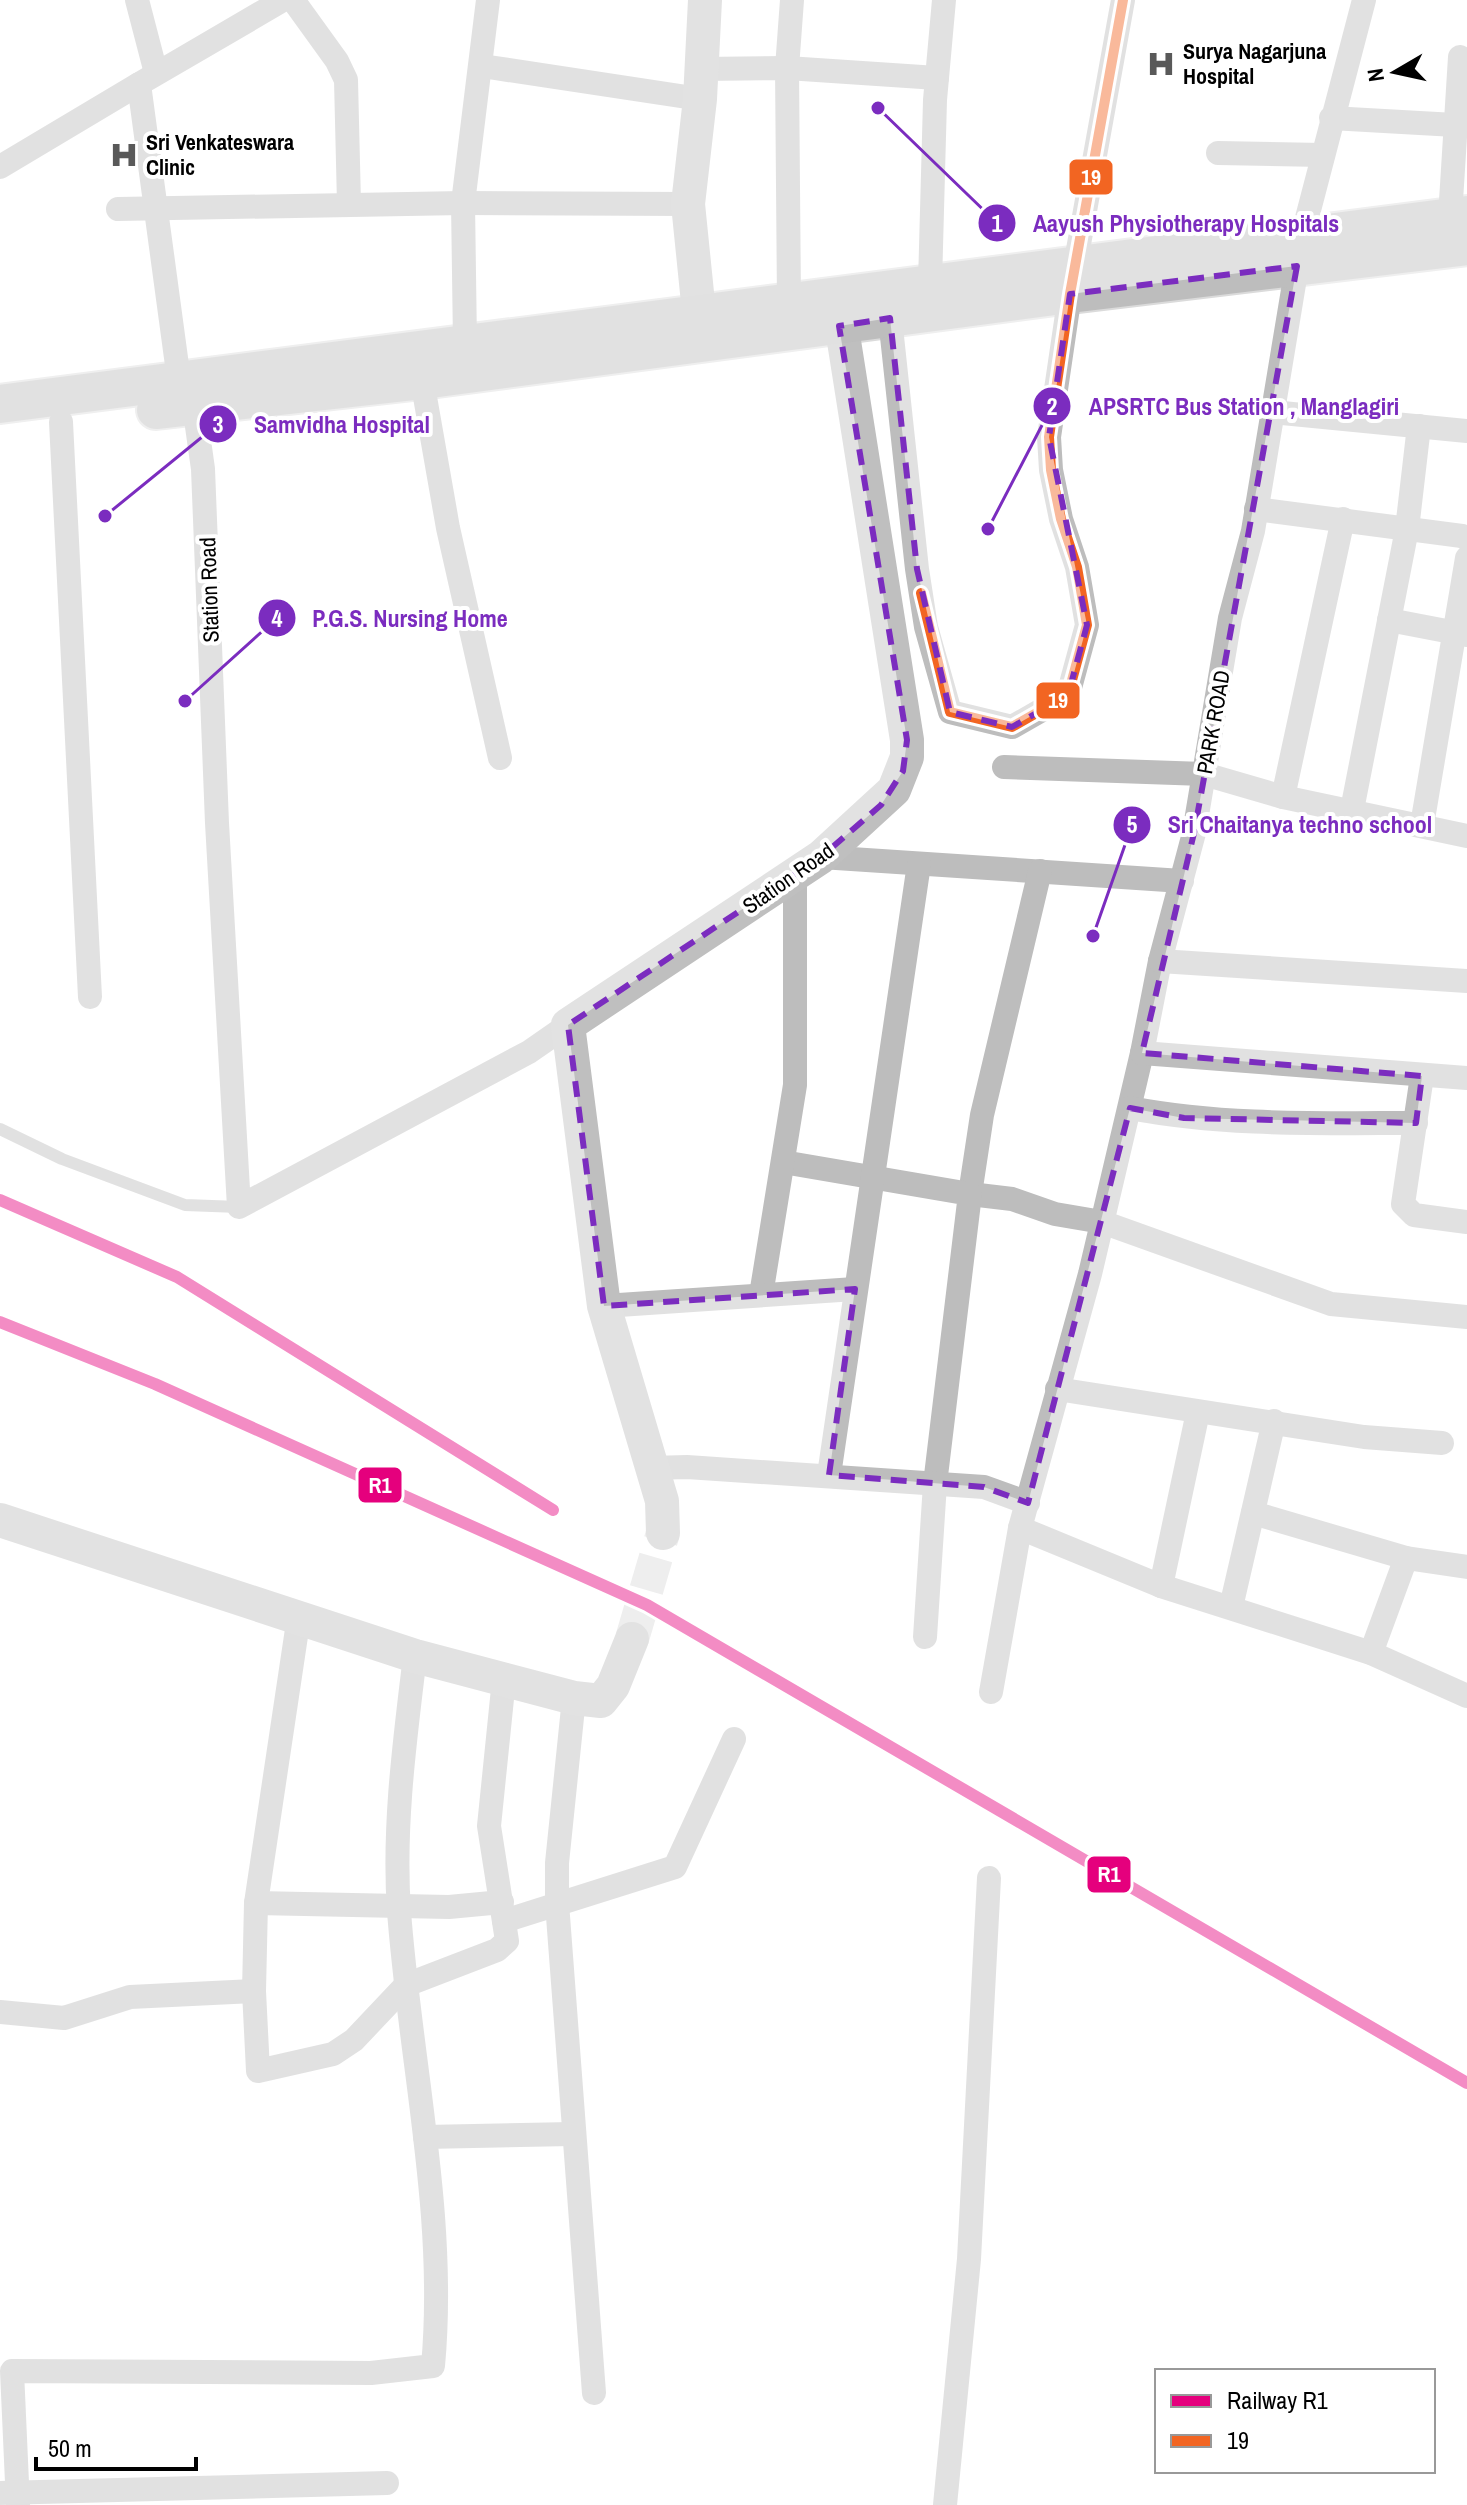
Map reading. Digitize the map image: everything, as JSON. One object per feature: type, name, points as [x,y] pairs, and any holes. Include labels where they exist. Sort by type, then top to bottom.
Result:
[{"type":"main road","points":[[0,404],[422,380],[700,328],[789,303],[890,318],[1073,280],[1299,251],[1461,226]]},
{"type":"main road","points":[[0,429],[61,422],[187,392],[465,343],[700,328],[838,311],[930,284],[1073,280]]},
{"type":"street","name":"Station Road","points":[[137,0],[148,79],[157,207],[187,392],[203,469],[216,807],[239,1207],[529,1052],[808,866],[881,805],[894,790],[907,757],[907,740],[838,311]]},
{"type":"street","points":[[0,167],[283,0]]},
{"type":"street","points":[[293,0],[337,61],[346,80],[349,204]]},
{"type":"street","points":[[465,343],[463,203],[488,0]]},
{"type":"street","points":[[700,328],[688,204],[701,84],[705,0]]},
{"type":"street","points":[[789,303],[787,68],[792,0]]},
{"type":"street","points":[[930,284],[937,78],[944,0]]},
{"type":"street","points":[[890,318],[917,569],[926,627],[950,712],[1012,727],[1068,695],[1087,625],[1077,567],[1056,495],[1049,437],[1073,280],[1123,0]]},
{"type":"street","name":"PARK ROAD","points":[[991,1692],[1020,1528],[1102,1222],[1130,1108],[1160,961],[1182,881],[1204,774],[1230,618],[1256,509],[1299,251],[1364,0]]},
{"type":"street","points":[[1460,57],[1455,125],[1461,226]]},
{"type":"street","points":[[482,66],[701,84],[787,68],[937,78]]},
{"type":"street","points":[[1331,118],[1455,125]]},
{"type":"street","points":[[1218,153],[1323,155]]},
{"type":"street","points":[[118,209],[463,203],[688,204]]},
{"type":"street","points":[[422,380],[448,528],[500,758]]},
{"type":"street","points":[[1272,412],[1467,431]]},
{"type":"street","points":[[61,422],[90,997]]},
{"type":"street","points":[[1352,810],[1407,529],[1419,426]]},
{"type":"street","points":[[1256,509],[1467,539]]},
{"type":"street","points":[[1283,797],[1343,519]]},
{"type":"street","points":[[1422,825],[1461,634],[1467,558]]},
{"type":"street","points":[[1389,620],[1461,634]]},
{"type":"street","points":[[1004,767],[1204,774],[1283,797],[1467,836]]},
{"type":"street","points":[[829,1475],[919,864]]},
{"type":"street","points":[[761,1295],[795,1085],[808,866],[919,864],[1182,881]]},
{"type":"street","points":[[925,1637],[935,1484],[970,1194],[982,1115],[1040,871]]},
{"type":"street","points":[[1160,961],[1467,981]]},
{"type":"street","points":[[568,1025],[604,1306],[665,1519],[663,1533]]},
{"type":"street","points":[[1142,1053],[1467,1078]]},
{"type":"street","points":[[1422,1076],[1403,1195],[1406,1211],[1421,1217],[1467,1222]]},
{"type":"street","points":[[1130,1108],[1184,1118],[1302,1124],[1416,1123]]},
{"type":"street","points":[[783,1162],[1012,1199],[1055,1214],[1102,1222],[1331,1304],[1467,1317]]},
{"type":"street","points":[[604,1306],[855,1289]]},
{"type":"street","points":[[1057,1389],[1364,1437],[1442,1443]]},
{"type":"street","points":[[1161,1586],[1198,1412]]},
{"type":"street","points":[[1231,1607],[1274,1421]]},
{"type":"street","points":[[651,1468],[829,1475],[984,1487],[1028,1503]]},
{"type":"street","points":[[1253,1513],[1406,1558],[1467,1567]]},
{"type":"street","points":[[0,1520],[415,1656],[574,1698],[601,1701],[613,1686],[632,1639]]},
{"type":"street","points":[[1020,1528],[1161,1586],[1371,1653],[1467,1696]]},
{"type":"street","points":[[1371,1653],[1406,1558]]},
{"type":"street","points":[[299,1616],[256,1903],[254,1991],[258,2071],[333,2054],[354,2040],[406,1985],[497,1950],[507,1941],[494,1874],[489,1826],[504,1679]]},
{"type":"street","points":[[387,2483],[12,2497],[6,2371],[371,2373],[433,2366],[434,2255],[425,2137],[399,1907],[403,1760],[415,1656]]},
{"type":"street","points":[[574,1698],[558,1849],[557,1903],[572,2134],[594,2393]]},
{"type":"street","points":[[256,1903],[503,1912],[557,1903],[675,1867],[734,1739]]},
{"type":"street","points":[[945,2505],[969,2259],[989,1878]]},
{"type":"street","points":[[0,2012],[64,2018],[82,2015],[130,1997],[254,1991]]},
{"type":"street","points":[[425,2137],[572,2134]]},
{"type":"lane","points":[[0,1129],[62,1159],[185,1205],[239,1207]]},
{"type":"highlighted area","points":[[1297,266],[1194,833],[1142,1053],[1422,1076],[1416,1123],[1184,1118],[1130,1108],[1028,1503],[984,1487],[829,1475],[855,1289],[604,1306],[568,1025],[821,857],[881,805],[903,771],[907,740],[839,326],[890,318],[917,569],[950,712],[1012,727],[1068,695],[1087,625],[1049,437],[1070,294]]},
{"type":"tunnel","points":[[632,1639],[663,1533]]},
{"type":"rail line","name":"R1","points":[[0,1200],[177,1277],[553,1510]]},
{"type":"rail line","name":"R1","points":[[0,1322],[155,1384],[647,1605],[1467,2083]]},
{"type":"transit line","name":"19","points":[[921,593],[950,712],[1012,727],[1068,695],[1087,625],[1077,567],[1061,519],[1051,470],[1049,437],[1070,294],[1123,0]]},
{"type":"place","name":"Surya Nagarjuna Hospital","points":[[1161,64]]},
{"type":"place","name":"Aayush Physiotherapy Hospitals","points":[[878,108]]},
{"type":"place","name":"Sri Venkateswara Clinic","points":[[124,155]]},
{"type":"place","name":"Samvidha Hospital","points":[[105,516]]},
{"type":"place","name":"APSRTC Bus Station , Manglagiri","points":[[988,529]]},
{"type":"place","name":"P.G.S. Nursing Home","points":[[185,701]]},
{"type":"place","name":"Sri Chaitanya techno school","points":[[1093,936]]}]
